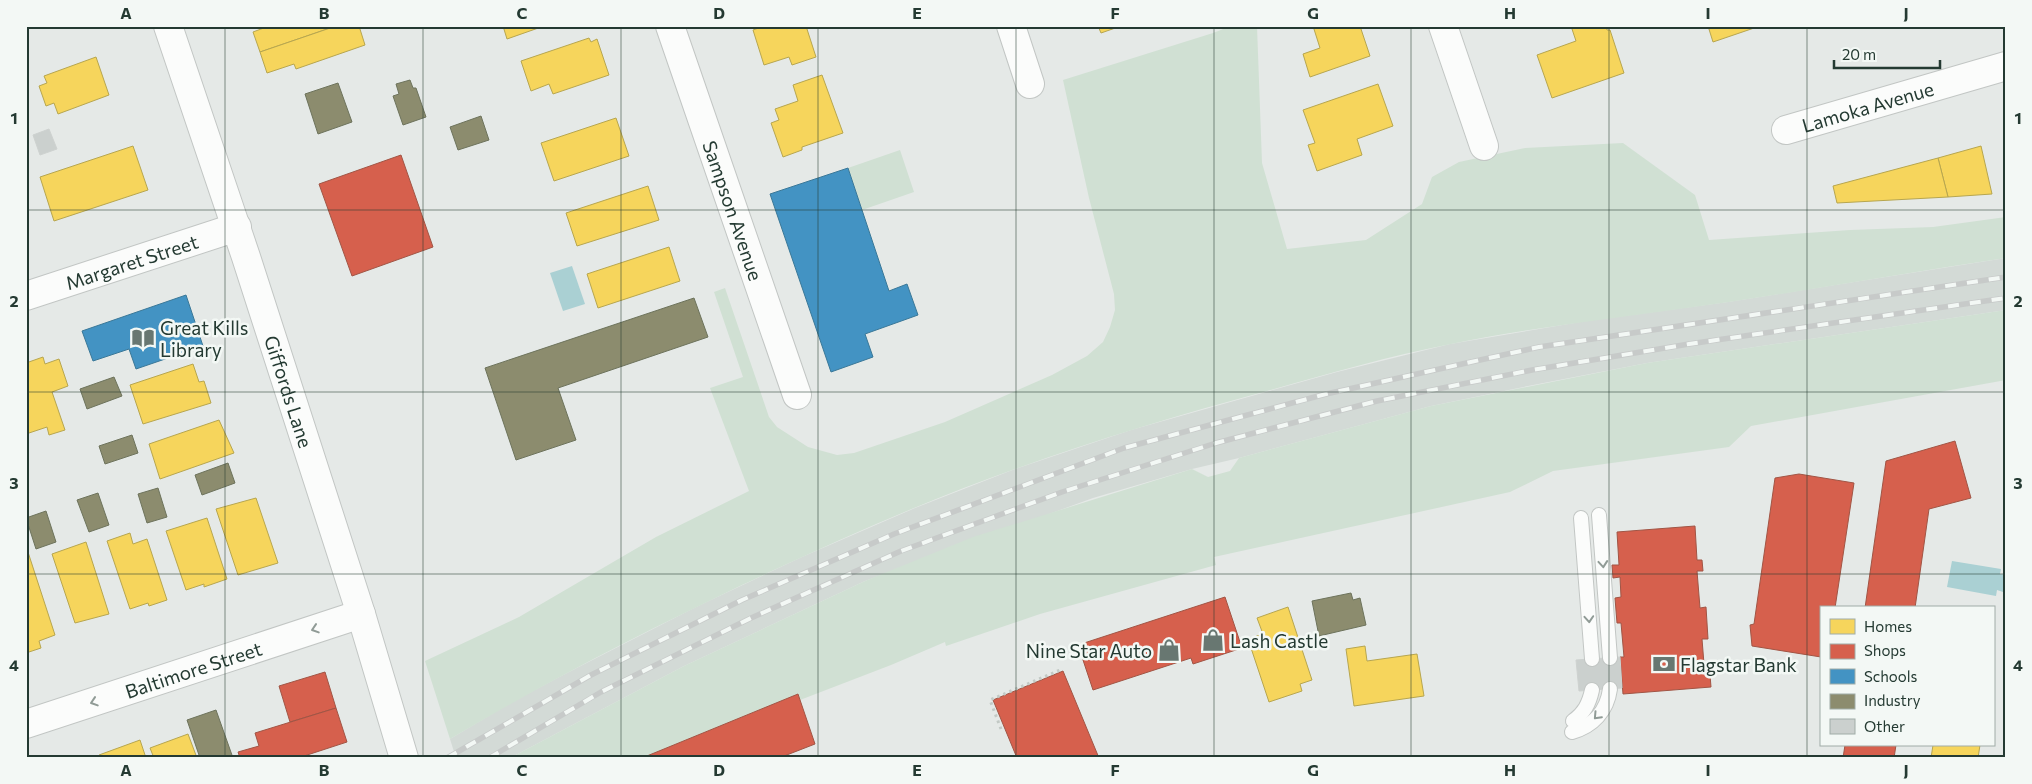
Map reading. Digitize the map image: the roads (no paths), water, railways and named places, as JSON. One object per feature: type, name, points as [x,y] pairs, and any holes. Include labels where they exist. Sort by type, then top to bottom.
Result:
[{"type":"street","name":"Giffords Lane","points":[[168,26],[236,227],[361,614],[404,758]]},
{"type":"street","name":"Sampson Avenue","points":[[670,26],[798,395]]},
{"type":"street","points":[[1011,26],[1030,84]]},
{"type":"street","points":[[1442,26],[1484,146]]},
{"type":"street","name":"Lamoka Avenue","points":[[1786,130],[2006,66]]},
{"type":"street","name":"Margaret Street","points":[[26,296],[236,227]]},
{"type":"street","name":"Baltimore Street","points":[[26,724],[361,614]]},
{"type":"lane","points":[[1599,515],[1610,658]]},
{"type":"lane","points":[[1581,518],[1592,659]]},
{"type":"lane","points":[[1592,690],[1589,703],[1572,726],[1583,729],[1593,721],[1608,702],[1610,689]]},
{"type":"water","points":[[572,266],[585,304],[563,311],[550,273]]},
{"type":"water","points":[[1952,561],[2001,569],[2000,574],[2006,575],[2003,592],[1997,590],[1996,596],[1947,587]]},
{"type":"railway","points":[[447,758],[591,675],[742,600],[894,534],[1124,448],[1326,394],[1539,347],[2006,277]]},
{"type":"railway","points":[[489,758],[601,692],[751,618],[901,551],[1062,492],[1216,443],[1377,401],[1532,370],[1689,344],[2006,298]]},
{"type":"place","name":"Great Kills Library","points":[[143,338]]},
{"type":"place","name":"Lash Castle","points":[[1213,640]]},
{"type":"place","name":"Nine Star Auto","points":[[1169,650]]},
{"type":"place","name":"Flagstar Bank","points":[[1664,664]]}]
